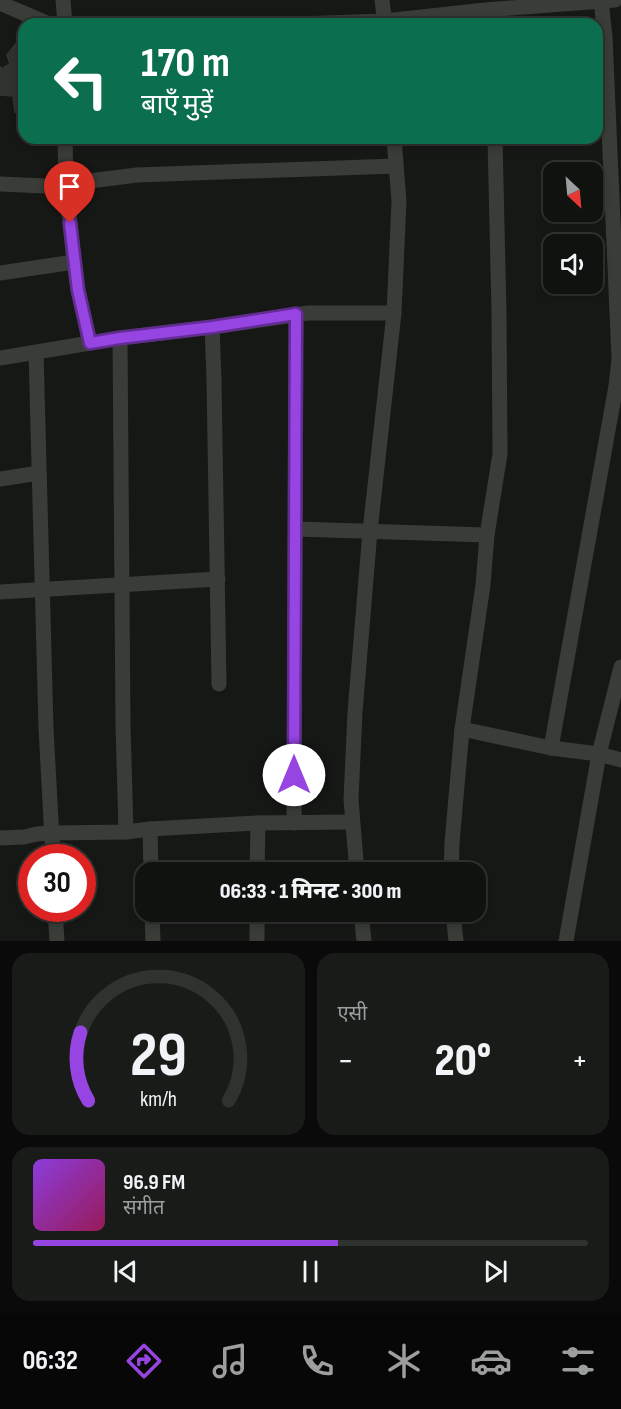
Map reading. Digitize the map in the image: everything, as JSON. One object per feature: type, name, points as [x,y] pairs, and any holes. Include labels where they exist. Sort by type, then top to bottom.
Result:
[{"type":"street","points":[[63,0],[64,18]]},
{"type":"street","points":[[382,0],[384,18]]},
{"type":"street","points":[[430,18],[606,0],[605,37],[619,359],[551,748]]},
{"type":"street","points":[[0,3],[35,18]]},
{"type":"street","points":[[65,144],[66,184],[74,262],[90,343]]},
{"type":"street","points":[[356,862],[351,799],[355,712],[370,531],[394,313],[399,201],[394,144]]},
{"type":"street","points":[[451,862],[462,729],[500,454],[495,144]]},
{"type":"street","points":[[0,184],[45,186],[137,175],[396,166]]},
{"type":"street","points":[[0,273],[74,262]]},
{"type":"street","points":[[0,358],[120,338],[296,314],[394,313]]},
{"type":"street","points":[[294,823],[296,314]]},
{"type":"street","points":[[212,327],[219,684]]},
{"type":"street","points":[[120,338],[126,832]]},
{"type":"street","points":[[36,352],[46,728],[52,844]]},
{"type":"street","points":[[0,479],[39,473]]},
{"type":"street","points":[[296,529],[488,535]]},
{"type":"street","points":[[0,592],[218,579]]},
{"type":"street","points":[[567,941],[599,754],[621,667]]},
{"type":"street","points":[[462,729],[621,760]]},
{"type":"street","points":[[0,838],[51,833],[126,832],[258,823],[352,822]]},
{"type":"street","points":[[257,862],[258,823]]},
{"type":"street","points":[[150,829],[151,862]]},
{"type":"street","points":[[56,922],[57,941]]},
{"type":"street","points":[[152,922],[153,941]]},
{"type":"street","points":[[257,922],[257,941]]},
{"type":"street","points":[[362,922],[364,941]]},
{"type":"street","points":[[454,922],[456,941]]},
{"type":"building","points":[[18,41],[18,112],[15,112],[13,96],[0,95],[0,66],[1,69],[10,64],[7,55]]},
{"type":"route","points":[[70,223],[78,290],[90,343],[296,314],[294,775]]}]
